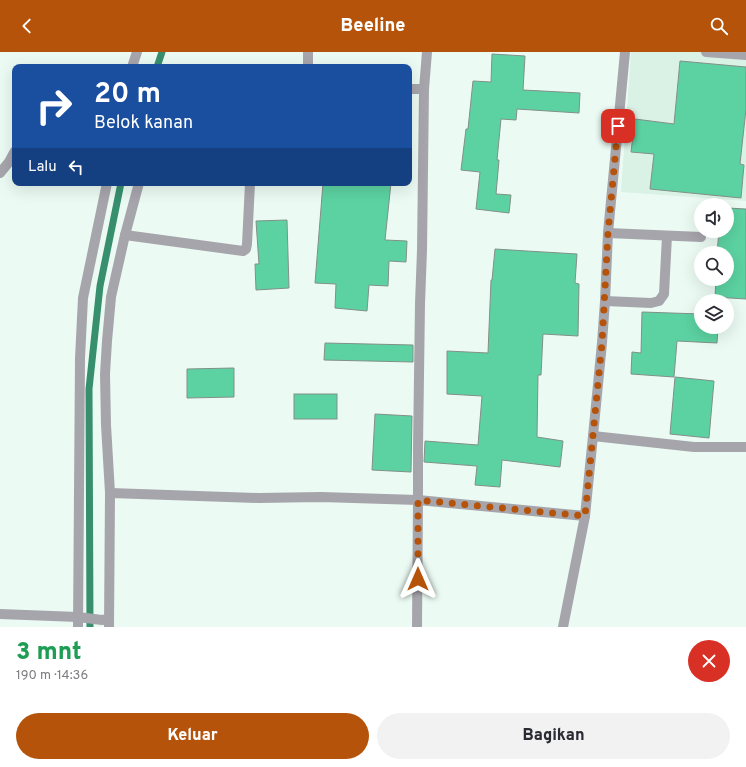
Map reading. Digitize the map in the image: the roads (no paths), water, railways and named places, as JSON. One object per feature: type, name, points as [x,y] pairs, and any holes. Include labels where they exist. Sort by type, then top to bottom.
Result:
[{"type":"street","points":[[133,64],[137,52]]},
{"type":"street","points":[[308,52],[308,64]]},
{"type":"street","points":[[417,627],[420,304],[426,52]]},
{"type":"street","points":[[563,627],[585,516],[602,343],[608,233],[625,52]]},
{"type":"street","points":[[706,52],[746,55]]},
{"type":"street","points":[[412,89],[424,89]]},
{"type":"street","points":[[0,173],[12,156]]},
{"type":"street","points":[[81,621],[80,358],[83,298],[106,186]]},
{"type":"street","points":[[0,614],[106,622],[110,493],[105,374],[111,297],[138,186]]},
{"type":"street","points":[[125,235],[243,251],[246,249],[247,244],[250,186]]},
{"type":"street","points":[[608,233],[694,237]]},
{"type":"street","points":[[605,301],[651,303],[658,301],[664,294],[667,236]]},
{"type":"street","points":[[593,436],[694,447],[746,447]]},
{"type":"street","points":[[110,493],[258,498],[320,496],[418,500],[585,516]]},
{"type":"waterway","points":[[158,64],[162,52]]},
{"type":"waterway","points":[[90,627],[89,389],[100,286],[120,186]]}]
